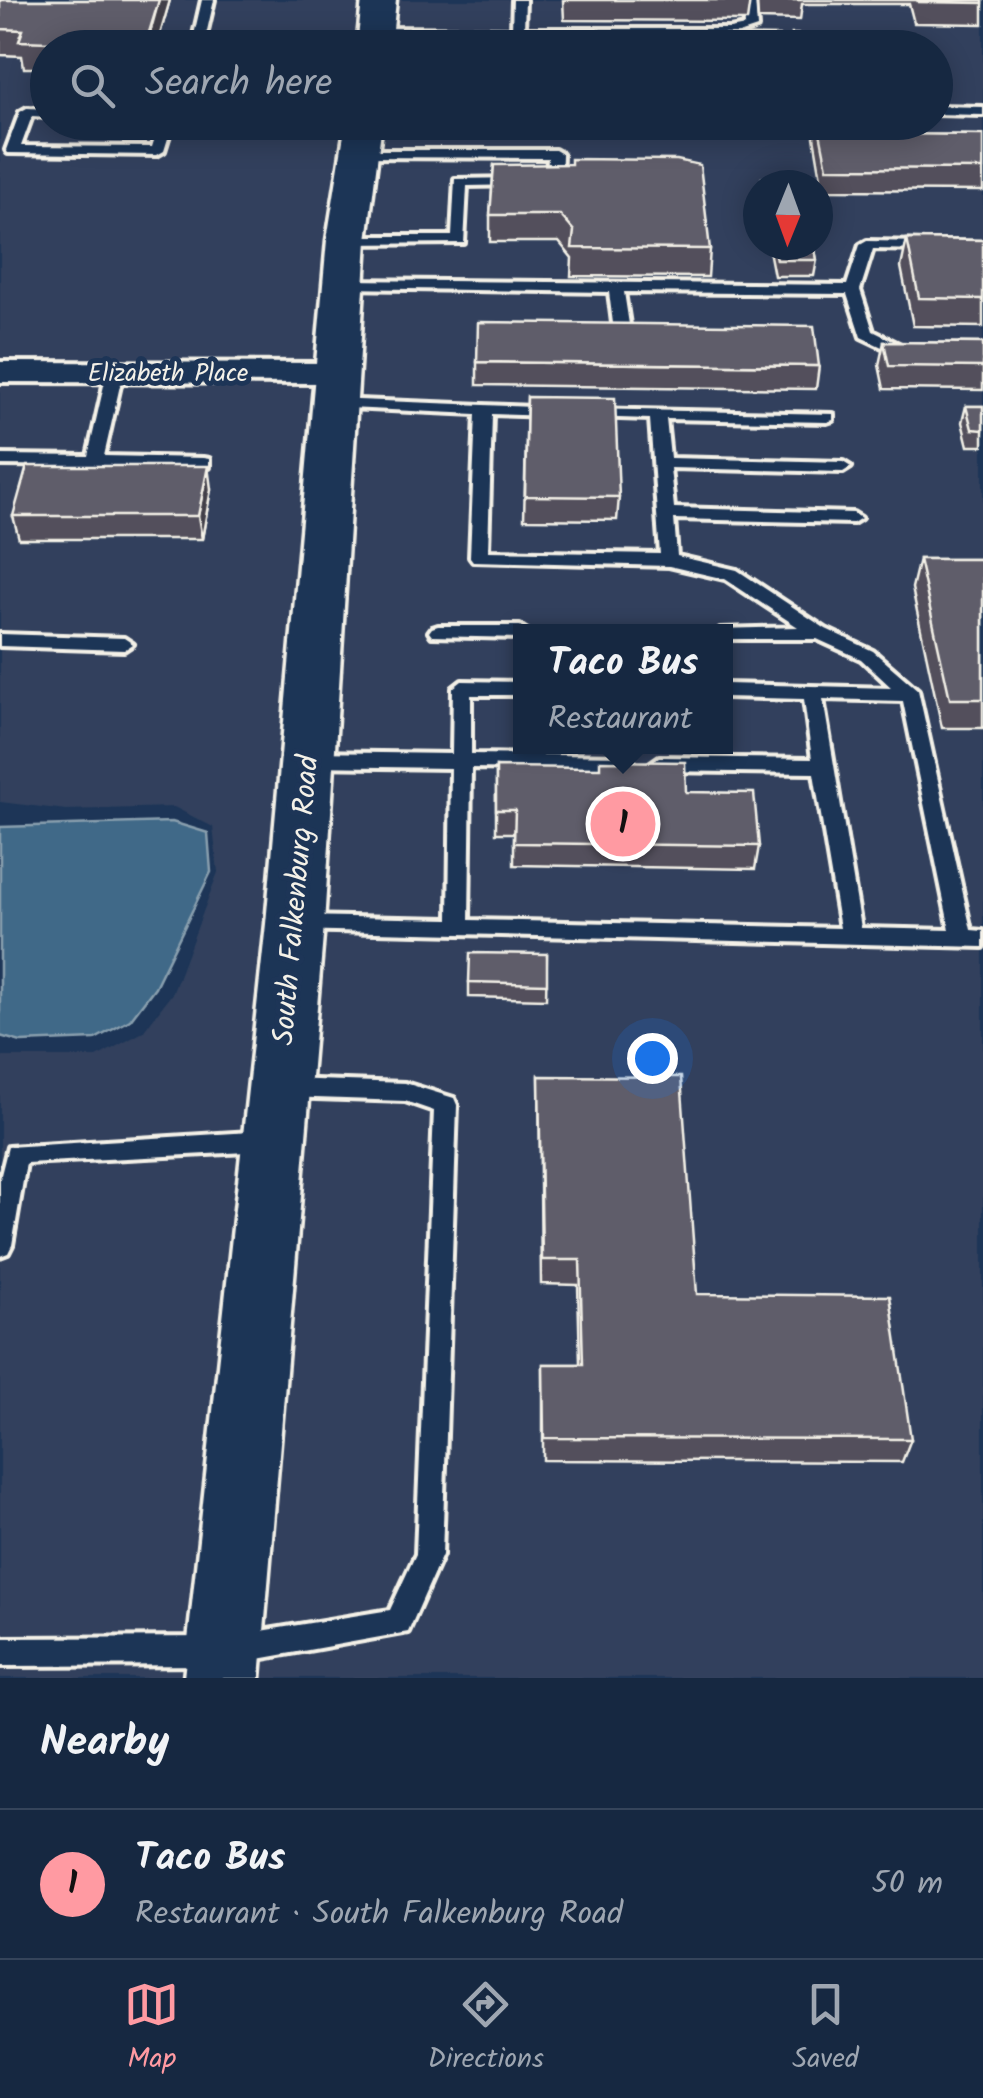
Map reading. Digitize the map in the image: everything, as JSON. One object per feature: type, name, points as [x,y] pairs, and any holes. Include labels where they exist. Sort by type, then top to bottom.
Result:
[{"type":"street","name":"South Falkenburg Road","points":[[223,1664],[296,924],[334,389],[362,140]]},
{"type":"street","name":"Elizabeth Place","points":[[0,372],[115,372],[334,389]]},
{"type":"lane","points":[[201,30],[208,0]]},
{"type":"lane","points":[[517,30],[519,0]]},
{"type":"lane","points":[[738,30],[753,23],[749,0]]},
{"type":"lane","points":[[376,26],[456,30]]},
{"type":"lane","points":[[953,110],[983,111]]},
{"type":"lane","points":[[30,112],[13,150],[157,151],[161,140]]},
{"type":"lane","points":[[346,262],[459,240],[460,182],[554,182],[554,154],[386,140]]},
{"type":"lane","points":[[927,355],[909,354],[866,334],[853,290],[868,245],[983,247]]},
{"type":"lane","points":[[346,262],[616,288],[853,290]]},
{"type":"lane","points":[[616,288],[614,331],[641,330]]},
{"type":"lane","points":[[95,462],[115,372]]},
{"type":"lane","points":[[334,389],[484,408],[827,417]]},
{"type":"lane","points":[[296,924],[973,939],[911,695],[867,655],[820,633],[730,574],[669,560],[479,557],[484,408]]},
{"type":"lane","points":[[658,414],[669,560]]},
{"type":"lane","points":[[0,460],[203,463]]},
{"type":"lane","points":[[662,463],[843,467]]},
{"type":"lane","points":[[666,513],[853,518]]},
{"type":"lane","points":[[438,632],[513,632]]},
{"type":"lane","points":[[733,632],[820,633]]},
{"type":"lane","points":[[0,640],[124,644]]},
{"type":"lane","points":[[459,928],[462,688],[513,688]]},
{"type":"lane","points":[[733,690],[911,695]]},
{"type":"lane","points":[[812,691],[852,937]]},
{"type":"lane","points":[[307,759],[823,766]]},
{"type":"lane","points":[[0,1245],[8,1151],[277,1114],[404,1092],[446,1106],[429,1555],[398,1622],[223,1664],[0,1652]]},
{"type":"shaded area","points":[[0,0],[367,0],[363,30],[30,30],[30,140],[348,140],[320,362],[0,361]]},
{"type":"shaded area","points":[[392,0],[983,0],[983,1678],[252,1678],[352,373],[377,140],[953,140],[953,30],[389,30]]},
{"type":"shaded area","points":[[0,383],[318,384],[273,924],[192,1678],[0,1678],[0,1057],[97,1057],[143,1032],[173,992],[218,872],[213,827],[174,807],[66,810],[0,802]]},
{"type":"shaded area","points":[[172,822],[208,833],[211,872],[155,987],[130,1020],[95,1039],[21,1042],[0,1036],[0,827]]},
{"type":"building","points":[[0,0],[159,0],[150,30],[30,30],[30,41],[19,41],[23,30],[0,29]]},
{"type":"building","points":[[983,0],[983,3],[918,2]]},
{"type":"building","points":[[953,135],[983,135],[983,169],[827,168],[822,140],[953,140]]},
{"type":"building","points":[[571,159],[677,160],[700,165],[710,249],[572,248],[574,231],[560,215],[490,215],[494,165],[571,164]]},
{"type":"building","points":[[907,239],[983,240],[983,299],[919,298]]},
{"type":"building","points":[[478,322],[814,326],[819,366],[477,362]]},
{"type":"building","points":[[884,342],[983,343],[983,367],[889,366]]},
{"type":"building","points":[[527,397],[615,398],[619,497],[525,496]]},
{"type":"building","points":[[966,406],[983,406],[983,430],[972,429]]},
{"type":"building","points":[[27,466],[208,466],[198,516],[13,516]]},
{"type":"building","points":[[919,559],[983,559],[983,699],[950,699]]},
{"type":"building","points":[[600,761],[685,762],[686,792],[754,793],[759,846],[514,843],[515,810],[496,810],[496,767],[600,768]]},
{"type":"building","points":[[470,953],[547,954],[547,984],[469,982]]},
{"type":"building","points":[[539,1076],[681,1077],[697,1294],[890,1296],[911,1439],[544,1438],[543,1364],[583,1364],[580,1260],[542,1260]]},
{"type":"place","name":"Taco Bus","points":[[623,824]]}]
